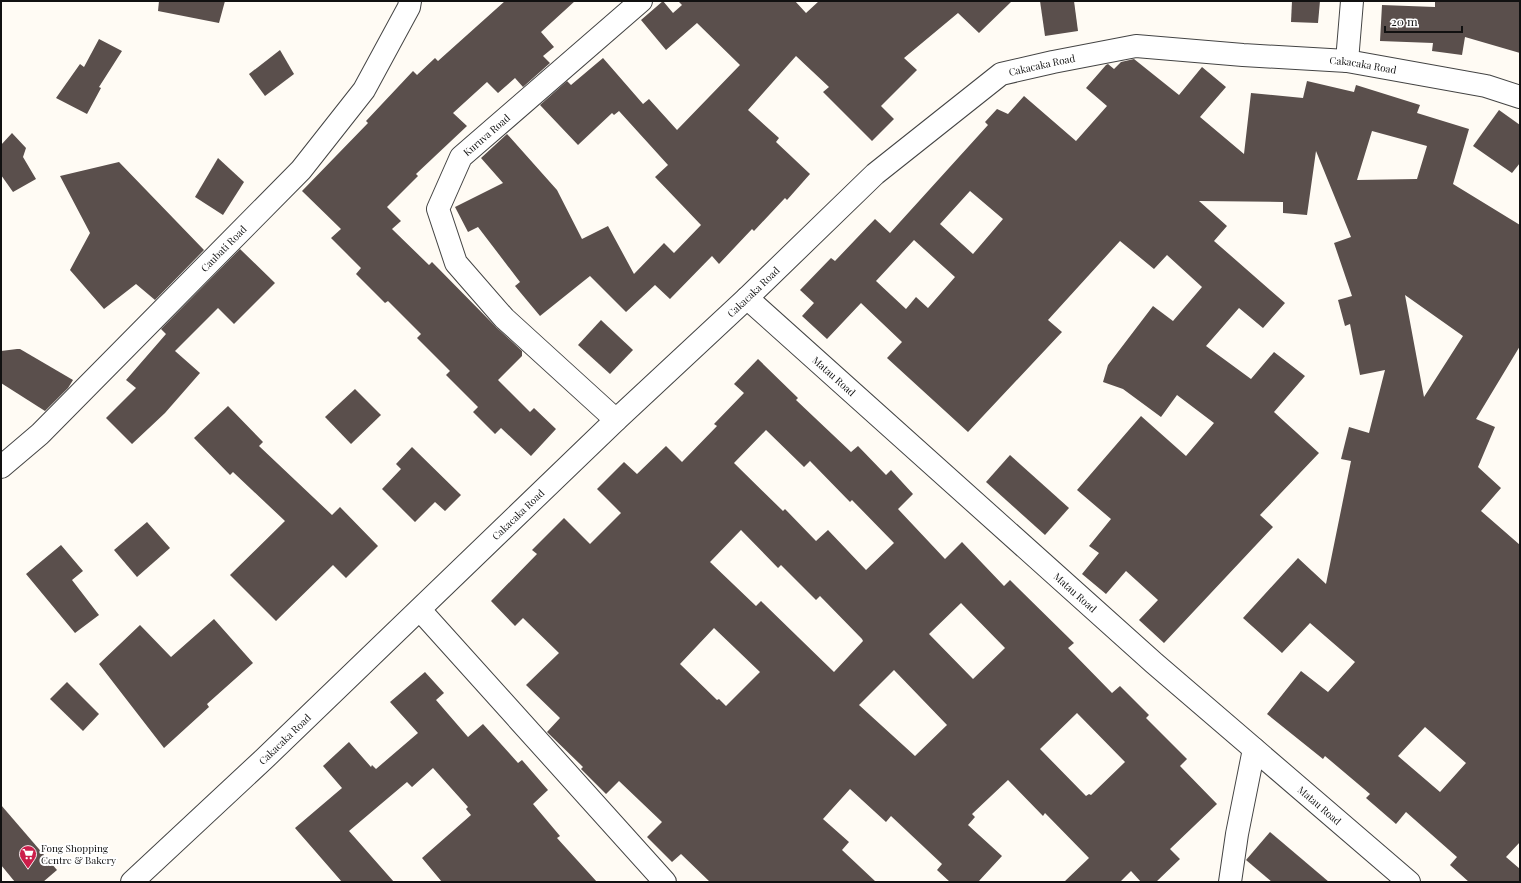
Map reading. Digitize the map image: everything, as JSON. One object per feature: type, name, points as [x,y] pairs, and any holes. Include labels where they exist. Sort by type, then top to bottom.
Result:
[{"type":"street","name":"Caubati Road","points":[[1,467],[40,434],[301,170],[364,90],[409,7],[410,1]]},
{"type":"street","name":"Kuruva Road","points":[[616,420],[504,318],[456,263],[438,209],[461,157],[641,1]]},
{"type":"street","points":[[1347,60],[1352,1]]},
{"type":"street","name":"Cakacaka Road","points":[[132,882],[264,759],[616,420],[747,298],[876,174],[1001,74],[1136,46],[1243,55],[1347,60],[1486,86],[1520,97]]},
{"type":"street","name":"Matau Road","points":[[747,298],[1154,663],[1409,882]]},
{"type":"street","points":[[420,610],[665,882]]},
{"type":"street","points":[[1230,882],[1237,834],[1254,749]]},
{"type":"building","points":[[159,1],[225,1],[219,23],[158,11]]},
{"type":"building","points":[[505,1],[575,1],[541,32],[554,47],[543,56],[550,63],[523,87],[515,78],[498,93],[487,82],[453,113],[467,126],[416,174],[418,176],[387,207],[401,221],[392,229],[429,265],[432,262],[496,327],[522,351],[522,356],[498,380],[530,412],[534,408],[556,429],[531,456],[501,428],[495,434],[473,412],[478,407],[446,375],[450,371],[417,338],[421,334],[388,301],[385,303],[356,274],[361,268],[331,238],[341,229],[302,191],[368,123],[366,121],[413,71],[417,75],[435,58],[438,61]]},
{"type":"building","points":[[663,1],[673,13],[682,5],[678,1],[795,1],[806,13],[819,1],[1012,1],[979,33],[958,13],[904,58],[917,70],[881,106],[894,119],[872,141],[823,92],[829,87],[796,56],[748,110],[779,138],[776,142],[810,174],[787,200],[785,198],[754,231],[752,229],[719,264],[712,256],[670,299],[655,285],[626,312],[590,276],[540,316],[515,286],[520,282],[478,227],[468,232],[455,207],[503,183],[481,158],[507,134],[557,190],[582,239],[608,226],[634,274],[664,243],[674,253],[701,225],[655,177],[668,165],[619,111],[614,115],[612,113],[578,145],[540,105],[567,81],[571,85],[603,58],[643,104],[649,99],[677,130],[740,65],[697,23],[666,50],[641,20]]},
{"type":"building","points":[[1040,1],[1074,1],[1078,31],[1045,36]]},
{"type":"building","points":[[1292,1],[1320,1],[1318,23],[1291,22]]},
{"type":"building","points":[[1435,1],[1520,1],[1520,53],[1465,37],[1462,55],[1432,51],[1433,43],[1380,41],[1382,5],[1435,7]]},
{"type":"building","points":[[99,39],[122,51],[99,87],[101,88],[87,114],[56,98],[80,64],[84,67]]},
{"type":"building","points":[[280,50],[294,74],[265,96],[249,74]]},
{"type":"building","points":[[1134,59],[1179,95],[1202,67],[1226,87],[1200,117],[1244,154],[1251,93],[1303,98],[1307,81],[1354,92],[1356,85],[1420,105],[1417,113],[1469,129],[1453,184],[1520,225],[1520,346],[1476,419],[1495,427],[1478,467],[1501,488],[1481,511],[1520,545],[1520,842],[1506,857],[1520,869],[1520,882],[1469,882],[1450,865],[1457,857],[1406,812],[1396,824],[1366,798],[1370,794],[1325,756],[1323,759],[1267,714],[1301,671],[1328,692],[1355,662],[1310,623],[1282,653],[1243,618],[1298,558],[1326,584],[1351,461],[1341,459],[1349,427],[1369,433],[1385,370],[1360,375],[1350,324],[1345,326],[1338,300],[1352,296],[1334,243],[1351,237],[1316,151],[1307,215],[1283,213],[1283,202],[1199,201],[1227,226],[1214,241],[1285,303],[1263,328],[1239,308],[1206,346],[1251,379],[1274,352],[1305,376],[1274,412],[1319,453],[1260,515],[1273,527],[1164,643],[1139,620],[1158,600],[1126,571],[1106,594],[1082,574],[1099,553],[1089,546],[1111,519],[1077,490],[1141,416],[1186,456],[1214,423],[1177,395],[1161,417],[1123,389],[1103,382],[1108,365],[1153,306],[1173,321],[1202,287],[1167,255],[1154,269],[1120,241],[1048,320],[1062,332],[968,432],[887,358],[902,342],[861,303],[827,339],[802,316],[814,303],[800,290],[831,258],[835,261],[875,219],[890,233],[988,125],[985,122],[997,109],[1008,114],[1024,96],[1076,141],[1107,106],[1086,88],[1106,65],[1108,64],[1114,69],[1121,62]],"holes":[[[1372,131],[1427,146],[1417,179],[1357,180]],[[970,191],[1003,219],[973,254],[940,224]],[[914,240],[955,277],[928,308],[916,297],[906,309],[876,281]],[[1405,295],[1463,336],[1424,397]],[[1425,727],[1466,763],[1440,792],[1398,756]]]},
{"type":"building","points":[[1499,110],[1520,125],[1520,163],[1512,173],[1473,146]]},
{"type":"building","points":[[12,133],[26,148],[23,157],[36,179],[13,192],[1,175],[1,145]]},
{"type":"building","points":[[218,158],[244,182],[223,215],[195,197]]},
{"type":"building","points":[[119,162],[204,250],[155,300],[136,284],[104,309],[70,270],[90,233],[60,176]]},
{"type":"building","points":[[240,249],[275,283],[234,324],[218,308],[175,351],[200,373],[165,413],[132,444],[106,418],[136,388],[126,380],[166,334],[161,329]]},
{"type":"building","points":[[601,320],[633,350],[610,374],[578,345]]},
{"type":"building","points":[[20,349],[73,380],[68,388],[45,411],[1,383],[1,351]]},
{"type":"building","points":[[758,359],[798,398],[796,400],[851,452],[858,446],[886,475],[891,470],[913,494],[898,509],[945,559],[962,542],[1004,586],[1010,580],[1074,643],[1068,648],[1112,693],[1120,686],[1149,715],[1146,718],[1187,759],[1180,766],[1217,804],[1170,849],[1180,859],[1156,882],[1141,882],[1131,871],[1120,882],[1064,882],[1089,858],[1045,813],[1043,816],[1008,780],[972,814],[975,817],[968,825],[1002,856],[978,882],[950,882],[937,870],[942,864],[891,816],[886,822],[850,789],[823,819],[849,842],[842,850],[876,882],[710,882],[681,854],[672,862],[647,837],[662,822],[619,781],[606,794],[581,769],[583,767],[547,732],[560,718],[526,685],[559,653],[523,618],[515,626],[491,601],[537,554],[532,550],[564,518],[590,544],[621,513],[597,489],[624,462],[637,474],[666,446],[682,462],[717,426],[714,424],[744,393],[734,384]],"holes":[[[766,430],[804,467],[810,461],[850,502],[852,500],[894,543],[866,570],[828,530],[816,541],[785,509],[783,511],[734,463]],[[741,530],[778,568],[781,565],[816,600],[820,596],[863,641],[834,672],[761,601],[756,606],[710,562]],[[961,603],[1005,648],[973,679],[929,634]],[[714,628],[760,672],[726,706],[719,699],[717,700],[680,664]],[[894,670],[947,725],[915,756],[859,705]],[[1077,713],[1125,762],[1091,795],[1089,794],[1086,796],[1040,749]]]},
{"type":"building","points":[[355,389],[381,415],[351,444],[325,417]]},
{"type":"building","points":[[228,406],[263,442],[259,446],[332,515],[340,507],[378,546],[346,578],[333,565],[276,621],[230,575],[285,521],[233,472],[230,475],[194,438]]},
{"type":"building","points":[[412,447],[461,495],[445,511],[435,502],[415,522],[382,489],[401,469],[396,464]]},
{"type":"building","points":[[1010,455],[1069,508],[1045,535],[986,482]]},
{"type":"building","points":[[147,522],[170,548],[137,577],[114,550]]},
{"type":"building","points":[[61,545],[83,571],[72,580],[99,615],[75,633],[26,574]]},
{"type":"building","points":[[214,619],[253,663],[207,704],[209,707],[164,748],[99,664],[140,625],[171,657]]},
{"type":"building","points":[[425,672],[444,693],[436,700],[468,737],[483,724],[518,763],[522,760],[548,790],[533,804],[560,836],[557,838],[597,882],[442,882],[422,858],[471,815],[466,809],[468,807],[433,768],[412,787],[407,782],[349,831],[394,882],[342,882],[295,828],[342,788],[323,766],[349,742],[371,767],[372,765],[376,769],[418,733],[390,702]]},
{"type":"building","points":[[67,682],[99,714],[83,731],[50,699]]},
{"type":"building","points":[[1,805],[57,870],[43,882],[15,882],[1,865]]},
{"type":"building","points":[[1270,832],[1329,882],[1272,882],[1246,860]]},
{"type":"place","name":"Fong Shopping Centre & Bakery","points":[[28,869]]}]
